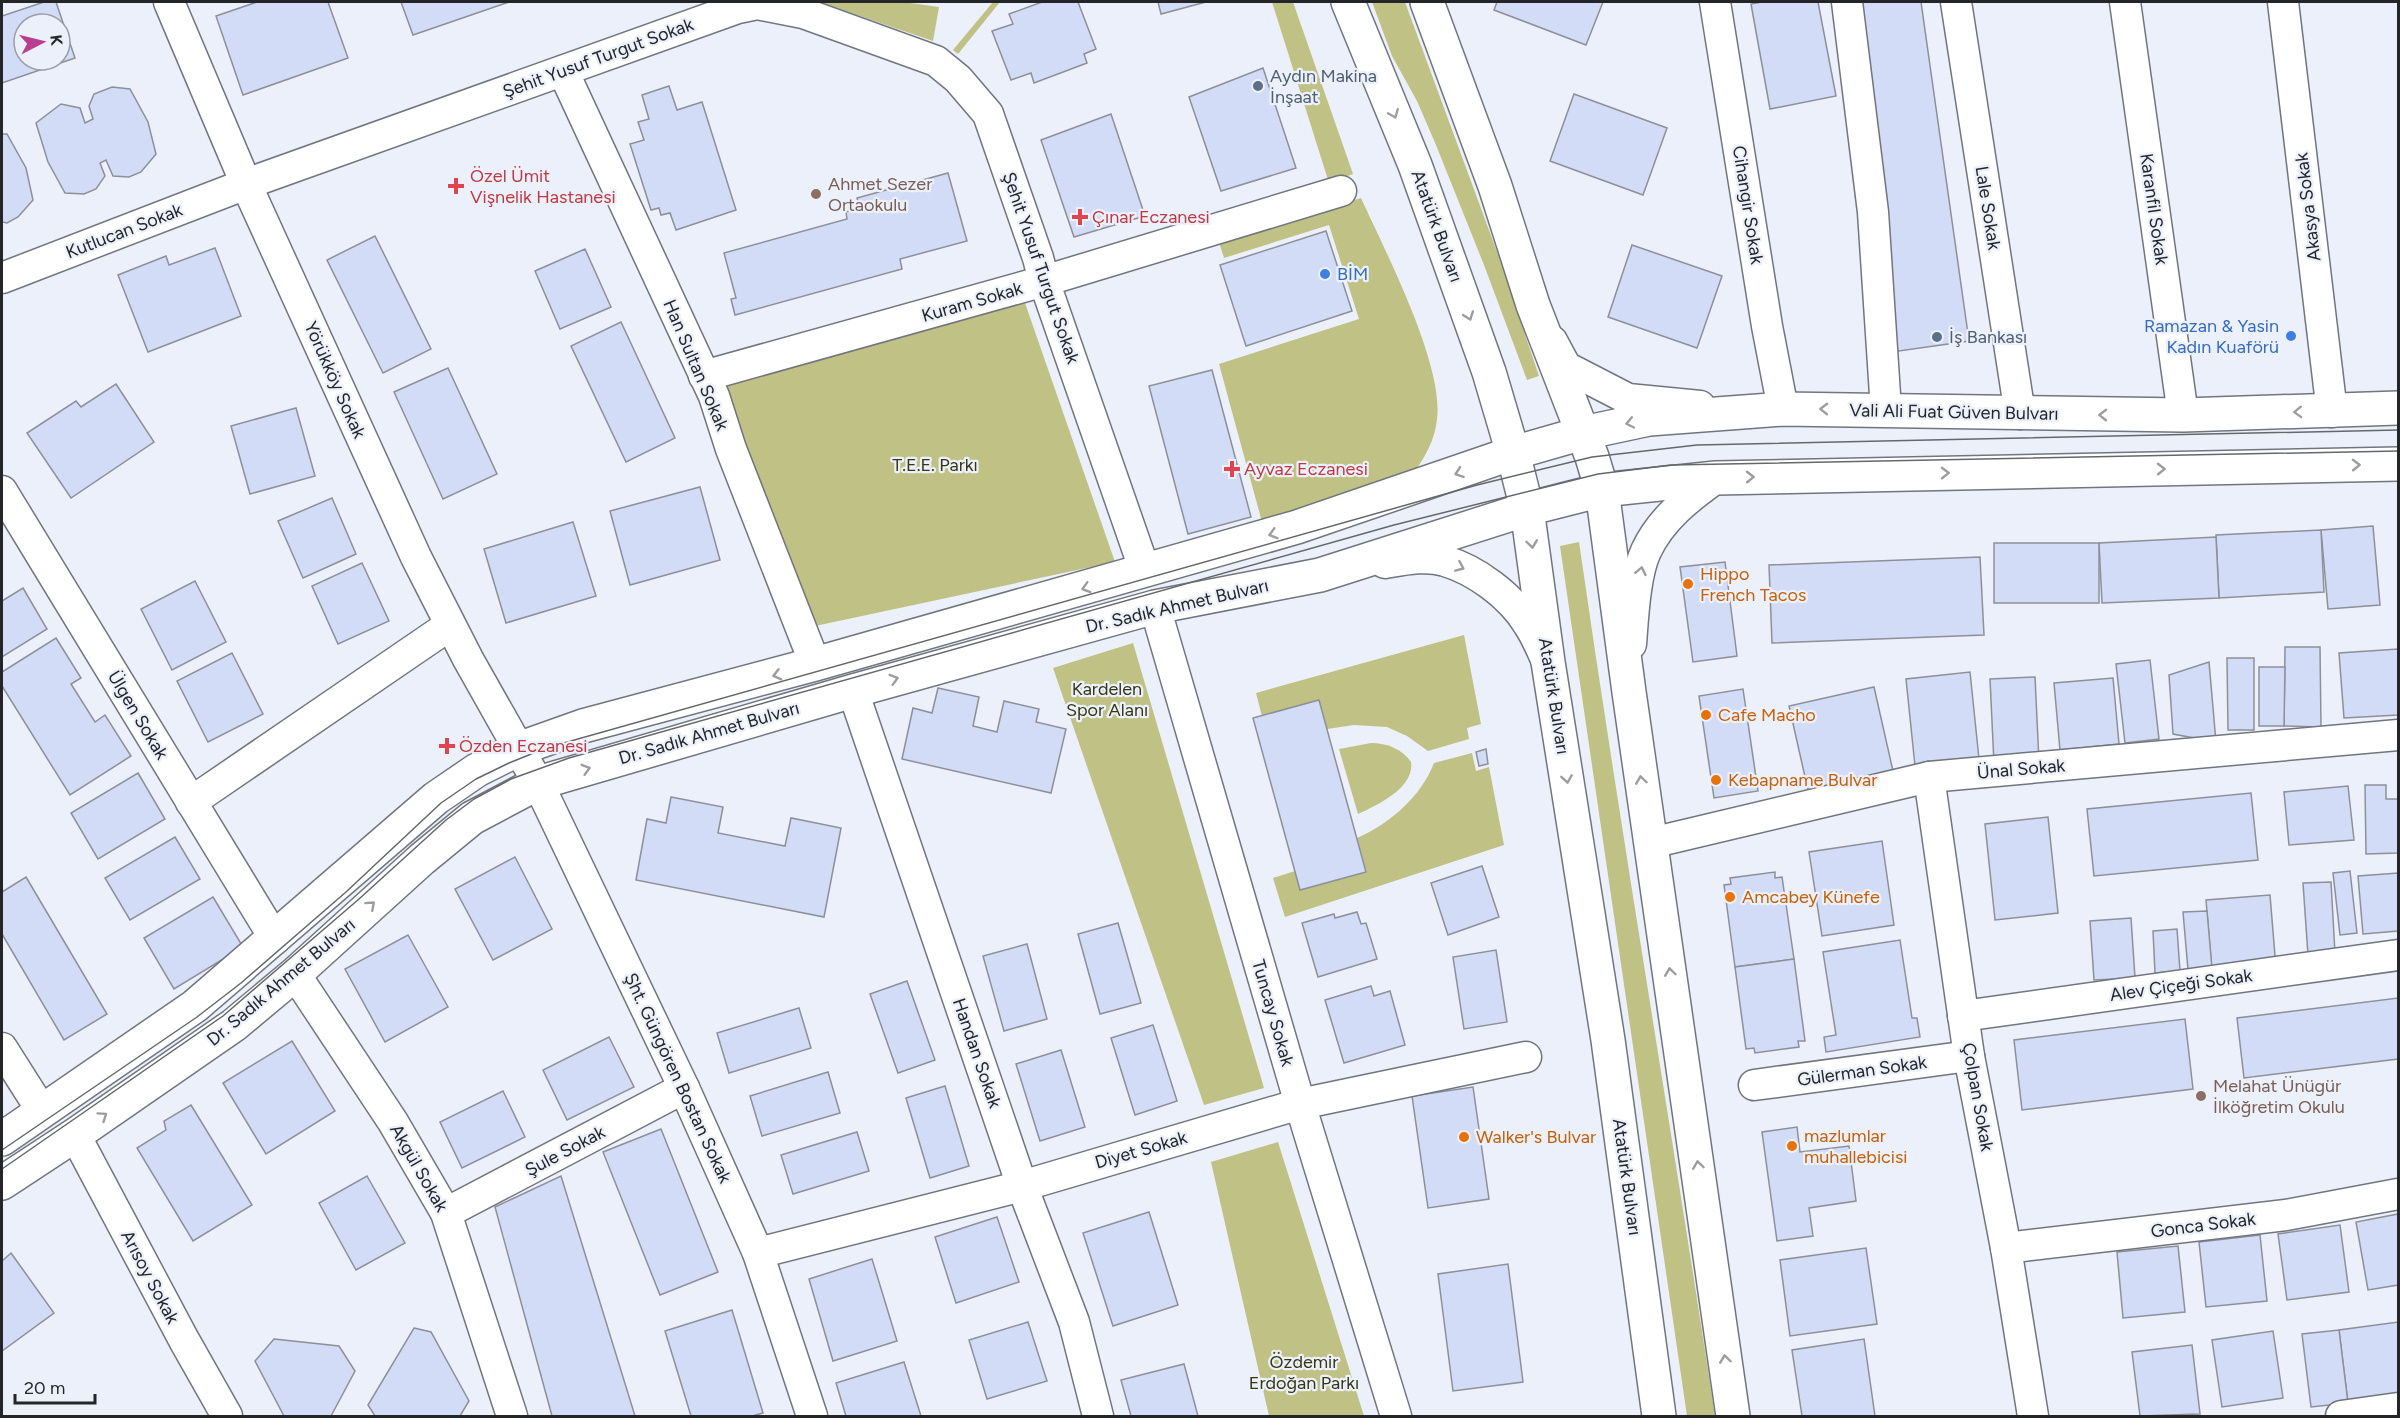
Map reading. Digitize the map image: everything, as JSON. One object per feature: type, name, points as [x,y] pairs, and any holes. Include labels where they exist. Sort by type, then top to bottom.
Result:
[{"type":"main road","name":"Atatürk Bulvarı","points":[[1348,2],[1415,165],[1498,397],[1527,509],[1548,662],[1608,1040],[1659,1416]]},
{"type":"main road","points":[[1427,2],[1495,186],[1533,305],[1583,433],[1602,490],[1733,1416]]},
{"type":"main road","name":"Vali Ali Fuat Güven Bulvarı","points":[[1513,453],[1583,433],[1649,419],[1783,409],[2183,416],[2398,408]]},
{"type":"main road","name":"Dr. Sadık Ahmet Bulvarı","points":[[2,1139],[195,1006],[436,798],[477,770],[520,748],[583,726],[815,664],[1297,527],[1513,453]]},
{"type":"main road","points":[[1527,509],[1602,490],[1716,478],[2398,466]]},
{"type":"main road","name":"Dr. Sadık Ahmet Bulvarı","points":[[2,1183],[75,1136],[234,1025],[296,974],[422,859],[472,818],[538,783],[853,691],[1155,607],[1320,575],[1527,509]]},
{"type":"street","name":"Yörükköy Sokak","points":[[170,2],[246,184],[416,557],[450,625],[520,748]]},
{"type":"street","name":"Cihangir Sokak","points":[[1715,2],[1767,326],[1783,409]]},
{"type":"street","points":[[1847,2],[1873,212],[1886,410]]},
{"type":"street","name":"Lale Sokak","points":[[1956,2],[2020,414]]},
{"type":"street","name":"Karanfil Sokak","points":[[2125,2],[2183,416]]},
{"type":"street","name":"Akasya Sokak","points":[[2283,2],[2332,412]]},
{"type":"street","name":"Şehit Yusuf Turgut Sokak","points":[[246,184],[756,3],[802,14],[936,61],[958,79],[988,114],[1146,571]]},
{"type":"street","name":"Han Sultan Sokak","points":[[564,71],[714,396],[731,449],[815,664]]},
{"type":"street","name":"Kutlucan Sokak","points":[[2,278],[246,184]]},
{"type":"street","name":"Kuram Sokak","points":[[704,376],[1044,281],[1341,190]]},
{"type":"street","points":[[1533,305],[1566,367],[1628,399],[1745,411]]},
{"type":"street","points":[[1629,692],[1634,605],[1645,553],[1663,522],[1690,496],[1716,478]]},
{"type":"street","name":"Ülgen Sokak","points":[[2,491],[275,939]]},
{"type":"street","points":[[1320,575],[1410,559],[1443,560],[1470,571],[1512,603],[1528,623],[1548,662]]},
{"type":"street","name":"Tuncay Sokak","points":[[1155,607],[1299,1104],[1396,1416]]},
{"type":"street","points":[[191,801],[450,625]]},
{"type":"street","name":"Handan Sokak","points":[[853,691],[1022,1186],[1074,1322],[1098,1416]]},
{"type":"street","name":"Ünal Sokak","points":[[1651,843],[1929,777],[2398,735]]},
{"type":"street","name":"Şht. Güngören Bostan Sokak","points":[[520,748],[684,1088],[758,1253],[812,1416]]},
{"type":"street","name":"Çolpan Sokak","points":[[1929,777],[1963,1016],[2006,1248],[2033,1416]]},
{"type":"street","name":"Alev Çiçeği Sokak","points":[[1963,1016],[2398,955]]},
{"type":"street","name":"Akgül Sokak","points":[[296,974],[393,1122],[446,1213],[512,1416]]},
{"type":"street","points":[[2,1048],[42,1111]]},
{"type":"street","name":"Gülerman Sokak","points":[[1754,1086],[1970,1056]]},
{"type":"street","name":"Diyet Sokak","points":[[758,1253],[1022,1186],[1299,1104],[1526,1057]]},
{"type":"street","name":"Şule Sokak","points":[[446,1213],[684,1088]]},
{"type":"street","name":"Arısoy Sokak","points":[[75,1136],[227,1416]]},
{"type":"street","name":"Gonca Sokak","points":[[2006,1248],[2286,1215],[2398,1194]]},
{"type":"street","points":[[2341,1416],[2398,1408]]},
{"type":"green space","points":[[819,2],[903,2],[939,7],[933,41]]},
{"type":"green space","points":[[993,2],[1000,2],[958,54],[953,50]]},
{"type":"green space","points":[[1272,2],[1293,2],[1353,174],[1329,183]]},
{"type":"green space","points":[[1372,2],[1405,2],[1500,260],[1539,376],[1527,380],[1436,145],[1417,101],[1392,56]]},
{"type":"green space","points":[[1361,198],[1411,308],[1431,369],[1437,396],[1437,419],[1432,441],[1413,474],[1262,522],[1219,364],[1359,319],[1329,225],[1224,258],[1219,242]]},
{"type":"green space","name":"T.E.E. Parkı","points":[[1025,303],[1115,562],[815,626],[723,387]]},
{"type":"green space","points":[[1579,542],[1715,1416],[1687,1416],[1560,546]]},
{"type":"green space","points":[[1464,635],[1481,724],[1467,728],[1469,739],[1428,751],[1407,736],[1387,727],[1354,725],[1327,729],[1262,716],[1256,693]]},
{"type":"green space","name":"Kardelen Spor Alanı","points":[[1133,643],[1264,1088],[1204,1105],[1053,668]]},
{"type":"green space","points":[[1371,743],[1383,744],[1399,750],[1411,762],[1411,771],[1401,787],[1393,794],[1358,814],[1339,749]]},
{"type":"green space","points":[[1472,753],[1476,771],[1489,767],[1504,845],[1285,917],[1273,878],[1295,871],[1301,890],[1366,872],[1357,838],[1381,825],[1403,808],[1421,787],[1434,763]]},
{"type":"green space","name":"Özdemir Erdoğan Parkı","points":[[1278,1142],[1364,1416],[1269,1416],[1211,1162]]},
{"type":"building","points":[[44,2],[56,2],[59,12],[14,12]]},
{"type":"building","points":[[257,2],[328,2],[348,58],[243,95],[216,16]]},
{"type":"building","points":[[401,2],[509,2],[413,35]]},
{"type":"building","points":[[1042,2],[1078,2],[1096,49],[1084,54],[1087,63],[1034,83],[1031,73],[1011,80],[992,31],[1013,24],[1009,14]]},
{"type":"building","points":[[1158,2],[1206,2],[1161,14]]},
{"type":"building","points":[[1497,2],[1603,2],[1586,45],[1494,10]]},
{"type":"building","points":[[1818,2],[1836,96],[1770,109],[1751,4]]},
{"type":"building","points":[[1859,2],[1921,2],[1969,341],[1892,352]]},
{"type":"building","points":[[12,13],[12,72],[34,72],[2,83],[2,16]]},
{"type":"building","points":[[1263,68],[1296,168],[1221,191],[1189,97]]},
{"type":"building","points":[[669,86],[677,110],[702,102],[736,210],[676,230],[670,213],[661,215],[659,208],[651,210],[630,144],[644,140],[638,122],[649,119],[642,95]]},
{"type":"building","points":[[112,87],[130,89],[148,122],[156,154],[141,172],[129,177],[113,176],[106,160],[100,163],[105,176],[96,189],[84,194],[65,193],[48,162],[36,123],[61,104],[80,108],[85,123],[93,119],[89,106],[94,94]]},
{"type":"building","points":[[1574,94],[1667,128],[1643,195],[1550,161]]},
{"type":"building","points":[[1111,114],[1145,216],[1074,237],[1041,140]]},
{"type":"building","points":[[2,134],[7,134],[26,168],[33,200],[18,217],[7,223],[2,222]]},
{"type":"building","points":[[948,173],[967,241],[900,259],[902,269],[735,315],[731,299],[736,298],[724,253],[847,219],[846,212],[860,208],[857,198]]},
{"type":"building","points":[[1326,231],[1352,311],[1246,346],[1220,265]]},
{"type":"building","points":[[375,236],[431,349],[383,373],[327,260]]},
{"type":"building","points":[[1632,245],[1722,276],[1697,348],[1608,317]]},
{"type":"building","points":[[215,248],[241,316],[148,352],[118,275],[166,256],[169,265]]},
{"type":"building","points":[[585,249],[611,307],[560,329],[535,271]]},
{"type":"building","points":[[621,322],[675,438],[626,462],[571,346]]},
{"type":"building","points":[[448,368],[497,474],[443,499],[394,392]]},
{"type":"building","points":[[1212,370],[1251,517],[1188,534],[1149,386]]},
{"type":"building","points":[[116,384],[154,442],[71,498],[27,433],[76,401],[81,407]]},
{"type":"building","points":[[296,408],[315,476],[250,494],[231,426]]},
{"type":"building","points":[[700,487],[720,560],[630,585],[610,511]]},
{"type":"building","points":[[332,498],[356,554],[303,578],[278,521]]},
{"type":"building","points":[[573,522],[596,596],[506,623],[484,549]]},
{"type":"building","points":[[2373,526],[2380,605],[2328,609],[2321,530]]},
{"type":"building","points":[[2321,530],[2324,592],[2219,598],[2216,535]]},
{"type":"building","points":[[2216,537],[2219,598],[2102,603],[2099,543]]},
{"type":"building","points":[[1994,543],[2099,543],[2099,603],[1994,603]]},
{"type":"building","points":[[1980,557],[1984,635],[1772,643],[1769,565]]},
{"type":"building","points":[[1725,562],[1737,656],[1693,662],[1680,567]]},
{"type":"building","points":[[362,563],[389,621],[338,644],[312,586]]},
{"type":"building","points":[[195,581],[226,642],[172,670],[141,609]]},
{"type":"building","points":[[23,588],[47,629],[2,657],[2,601]]},
{"type":"building","points":[[56,638],[81,678],[71,684],[95,722],[105,715],[131,756],[70,795],[2,686],[2,672]]},
{"type":"building","points":[[2285,647],[2320,647],[2321,727],[2284,726]]},
{"type":"building","points":[[2398,649],[2398,715],[2344,718],[2339,653]]},
{"type":"building","points":[[232,653],[263,714],[208,742],[177,681]]},
{"type":"building","points":[[2227,658],[2254,658],[2254,730],[2228,730]]},
{"type":"building","points":[[2150,660],[2159,739],[2125,743],[2116,664]]},
{"type":"building","points":[[2209,662],[2216,742],[2173,734],[2169,675]]},
{"type":"building","points":[[2259,667],[2285,667],[2284,726],[2259,726]]},
{"type":"building","points":[[1970,672],[1979,759],[1915,766],[1906,679]]},
{"type":"building","points":[[2035,677],[2039,762],[1994,764],[1990,679]]},
{"type":"building","points":[[2113,678],[2119,744],[2060,750],[2054,683]]},
{"type":"building","points":[[1874,687],[1893,771],[1808,790],[1789,706]]},
{"type":"building","points":[[938,688],[979,697],[973,726],[997,732],[1004,701],[1039,709],[1036,722],[1066,729],[1051,793],[902,759],[913,708],[932,713]]},
{"type":"building","points":[[1743,689],[1758,791],[1714,798],[1699,696]]},
{"type":"building","points":[[1319,700],[1366,872],[1300,890],[1253,718]]},
{"type":"building","points":[[1486,749],[1488,764],[1479,766],[1476,752]]},
{"type":"building","points":[[138,773],[165,819],[98,859],[71,813]]},
{"type":"building","points":[[2365,785],[2386,785],[2386,799],[2398,799],[2398,853],[2366,854]]},
{"type":"building","points":[[2348,786],[2354,840],[2289,845],[2284,792]]},
{"type":"building","points":[[2251,793],[2258,860],[2094,876],[2087,809]]},
{"type":"building","points":[[671,797],[723,807],[718,833],[785,846],[791,818],[841,828],[824,917],[636,880],[647,819],[666,823]]},
{"type":"building","points":[[2048,817],[2058,913],[1995,920],[1985,824]]},
{"type":"building","points":[[175,837],[200,879],[130,920],[105,878]]},
{"type":"building","points":[[1882,841],[1894,925],[1822,936],[1809,852]]},
{"type":"building","points":[[515,857],[552,929],[493,960],[455,889]]},
{"type":"building","points":[[1482,866],[1499,917],[1448,935],[1431,883]]},
{"type":"building","points":[[2350,871],[2357,933],[2340,935],[2333,873]]},
{"type":"building","points":[[1775,872],[1775,878],[1782,877],[1794,959],[1735,967],[1724,885],[1731,884],[1730,878]]},
{"type":"building","points":[[2398,873],[2398,931],[2363,934],[2358,876]]},
{"type":"building","points":[[26,877],[107,1014],[64,1040],[2,934],[2,892]]},
{"type":"building","points":[[2331,882],[2335,953],[2308,955],[2303,883]]},
{"type":"building","points":[[2270,895],[2276,968],[2212,973],[2206,900]]},
{"type":"building","points":[[213,897],[243,947],[174,989],[144,938]]},
{"type":"building","points":[[2207,911],[2212,968],[2188,970],[2183,912]]},
{"type":"building","points":[[1357,912],[1361,924],[1366,923],[1377,959],[1318,977],[1302,923],[1334,914],[1335,918]]},
{"type":"building","points":[[2131,918],[2135,978],[2094,980],[2090,921]]},
{"type":"building","points":[[1118,923],[1141,1003],[1100,1014],[1078,934]]},
{"type":"building","points":[[2177,929],[2180,971],[2155,973],[2153,931]]},
{"type":"building","points":[[408,935],[448,1007],[385,1042],[345,969]]},
{"type":"building","points":[[1900,940],[1912,1018],[1917,1018],[1920,1037],[1826,1052],[1824,1037],[1836,1035],[1823,952]]},
{"type":"building","points":[[1027,944],[1047,1019],[1004,1031],[983,956]]},
{"type":"building","points":[[1496,950],[1507,1022],[1464,1029],[1453,957]]},
{"type":"building","points":[[1794,959],[1805,1041],[1798,1041],[1799,1047],[1755,1053],[1754,1048],[1746,1049],[1735,967]]},
{"type":"building","points":[[907,981],[935,1060],[898,1073],[870,994]]},
{"type":"building","points":[[1371,986],[1374,996],[1390,991],[1405,1045],[1344,1063],[1325,1000]]},
{"type":"building","points":[[2398,998],[2398,1059],[2244,1078],[2237,1018]]},
{"type":"building","points":[[799,1008],[811,1048],[729,1073],[717,1033]]},
{"type":"building","points":[[2185,1019],[2193,1089],[2022,1110],[2014,1040]]},
{"type":"building","points":[[1153,1025],[1177,1101],[1135,1115],[1111,1038]]},
{"type":"building","points":[[609,1037],[634,1087],[567,1120],[543,1070]]},
{"type":"building","points":[[292,1041],[335,1111],[266,1154],[223,1083]]},
{"type":"building","points":[[1061,1050],[1085,1127],[1040,1141],[1016,1064]]},
{"type":"building","points":[[828,1072],[840,1113],[762,1136],[750,1096]]},
{"type":"building","points":[[945,1086],[969,1166],[930,1178],[906,1098]]},
{"type":"building","points":[[1473,1087],[1489,1199],[1428,1208],[1412,1096]]},
{"type":"building","points":[[503,1091],[525,1137],[462,1168],[440,1122]]},
{"type":"building","points":[[191,1105],[252,1205],[193,1241],[137,1148],[166,1130],[164,1121]]},
{"type":"building","points":[[1797,1127],[1800,1152],[1849,1146],[1856,1201],[1809,1208],[1813,1236],[1777,1241],[1762,1132]]},
{"type":"building","points":[[661,1129],[718,1272],[660,1295],[603,1152]]},
{"type":"building","points":[[857,1132],[869,1171],[793,1194],[781,1155]]},
{"type":"building","points":[[367,1176],[405,1243],[356,1270],[319,1203]]},
{"type":"building","points":[[561,1176],[635,1416],[552,1416],[495,1207]]},
{"type":"building","points":[[1149,1212],[1178,1305],[1113,1326],[1083,1233]]},
{"type":"building","points":[[2398,1214],[2398,1285],[2368,1290],[2356,1222]]},
{"type":"building","points":[[997,1217],[1019,1282],[956,1303],[935,1237]]},
{"type":"building","points":[[2340,1225],[2349,1292],[2287,1300],[2278,1234]]},
{"type":"building","points":[[2260,1235],[2267,1301],[2206,1307],[2199,1242]]},
{"type":"building","points":[[2178,1246],[2185,1312],[2123,1318],[2117,1252]]},
{"type":"building","points":[[1866,1248],[1877,1324],[1790,1336],[1780,1260]]},
{"type":"building","points":[[11,1253],[54,1313],[2,1351],[2,1261]]},
{"type":"building","points":[[872,1259],[897,1341],[833,1361],[809,1279]]},
{"type":"building","points":[[1508,1264],[1523,1382],[1453,1391],[1438,1274]]},
{"type":"building","points":[[732,1310],[763,1413],[752,1416],[691,1416],[665,1331]]},
{"type":"building","points":[[1028,1322],[1047,1381],[987,1399],[969,1340]]},
{"type":"building","points":[[2398,1322],[2398,1397],[2348,1403],[2339,1330]]},
{"type":"building","points":[[414,1328],[431,1332],[469,1401],[460,1416],[375,1416],[368,1405]]},
{"type":"building","points":[[2339,1330],[2348,1403],[2311,1407],[2302,1334]]},
{"type":"building","points":[[2273,1331],[2283,1398],[2222,1407],[2212,1340]]},
{"type":"building","points":[[274,1339],[339,1346],[355,1371],[331,1416],[284,1416],[255,1361]]},
{"type":"building","points":[[1864,1339],[1875,1416],[1802,1416],[1792,1350]]},
{"type":"building","points":[[2192,1345],[2200,1414],[2140,1416],[2132,1352]]},
{"type":"building","points":[[904,1362],[921,1416],[846,1416],[836,1383]]},
{"type":"building","points":[[1184,1364],[1198,1416],[1131,1416],[1121,1380]]},
{"type":"tram line","points":[[2,1150],[197,1017],[241,983],[346,892],[441,803],[476,779],[546,748],[1477,485],[1592,457],[1697,445],[2398,430]]},
{"type":"tram line","points":[[2,1169],[223,1016],[359,899],[446,820],[474,799],[511,779],[569,758],[1394,525],[1598,474],[1671,465],[2398,451]]},
{"type":"place","name":"Aydın Makina İnşaat","points":[[1258,86]]},
{"type":"place","name":"Özel Ümit Vişnelik Hastanesi","points":[[456,186]]},
{"type":"place","name":"Ahmet Sezer Ortaokulu","points":[[816,194]]},
{"type":"place","name":"Çınar Eczanesi","points":[[1080,217]]},
{"type":"place","name":"BİM","points":[[1325,274]]},
{"type":"place","name":"Ramazan & Yasin Kadın Kuaförü","points":[[2291,336]]},
{"type":"place","name":"İş Bankası","points":[[1937,337]]},
{"type":"place","name":"Ayvaz Eczanesi","points":[[1232,469]]},
{"type":"place","name":"Hippo French Tacos","points":[[1688,584]]},
{"type":"place","name":"Cafe Macho","points":[[1706,715]]},
{"type":"place","name":"Özden Eczanesi","points":[[447,746]]},
{"type":"place","name":"Kebapname Bulvar","points":[[1716,780]]},
{"type":"place","name":"Amcabey Künefe","points":[[1730,897]]},
{"type":"place","name":"Melahat Ünügür İlköğretim Okulu","points":[[2201,1096]]},
{"type":"place","name":"Walker's Bulvar","points":[[1464,1137]]},
{"type":"place","name":"mazlumlar muhallebicisi","points":[[1792,1146]]}]
